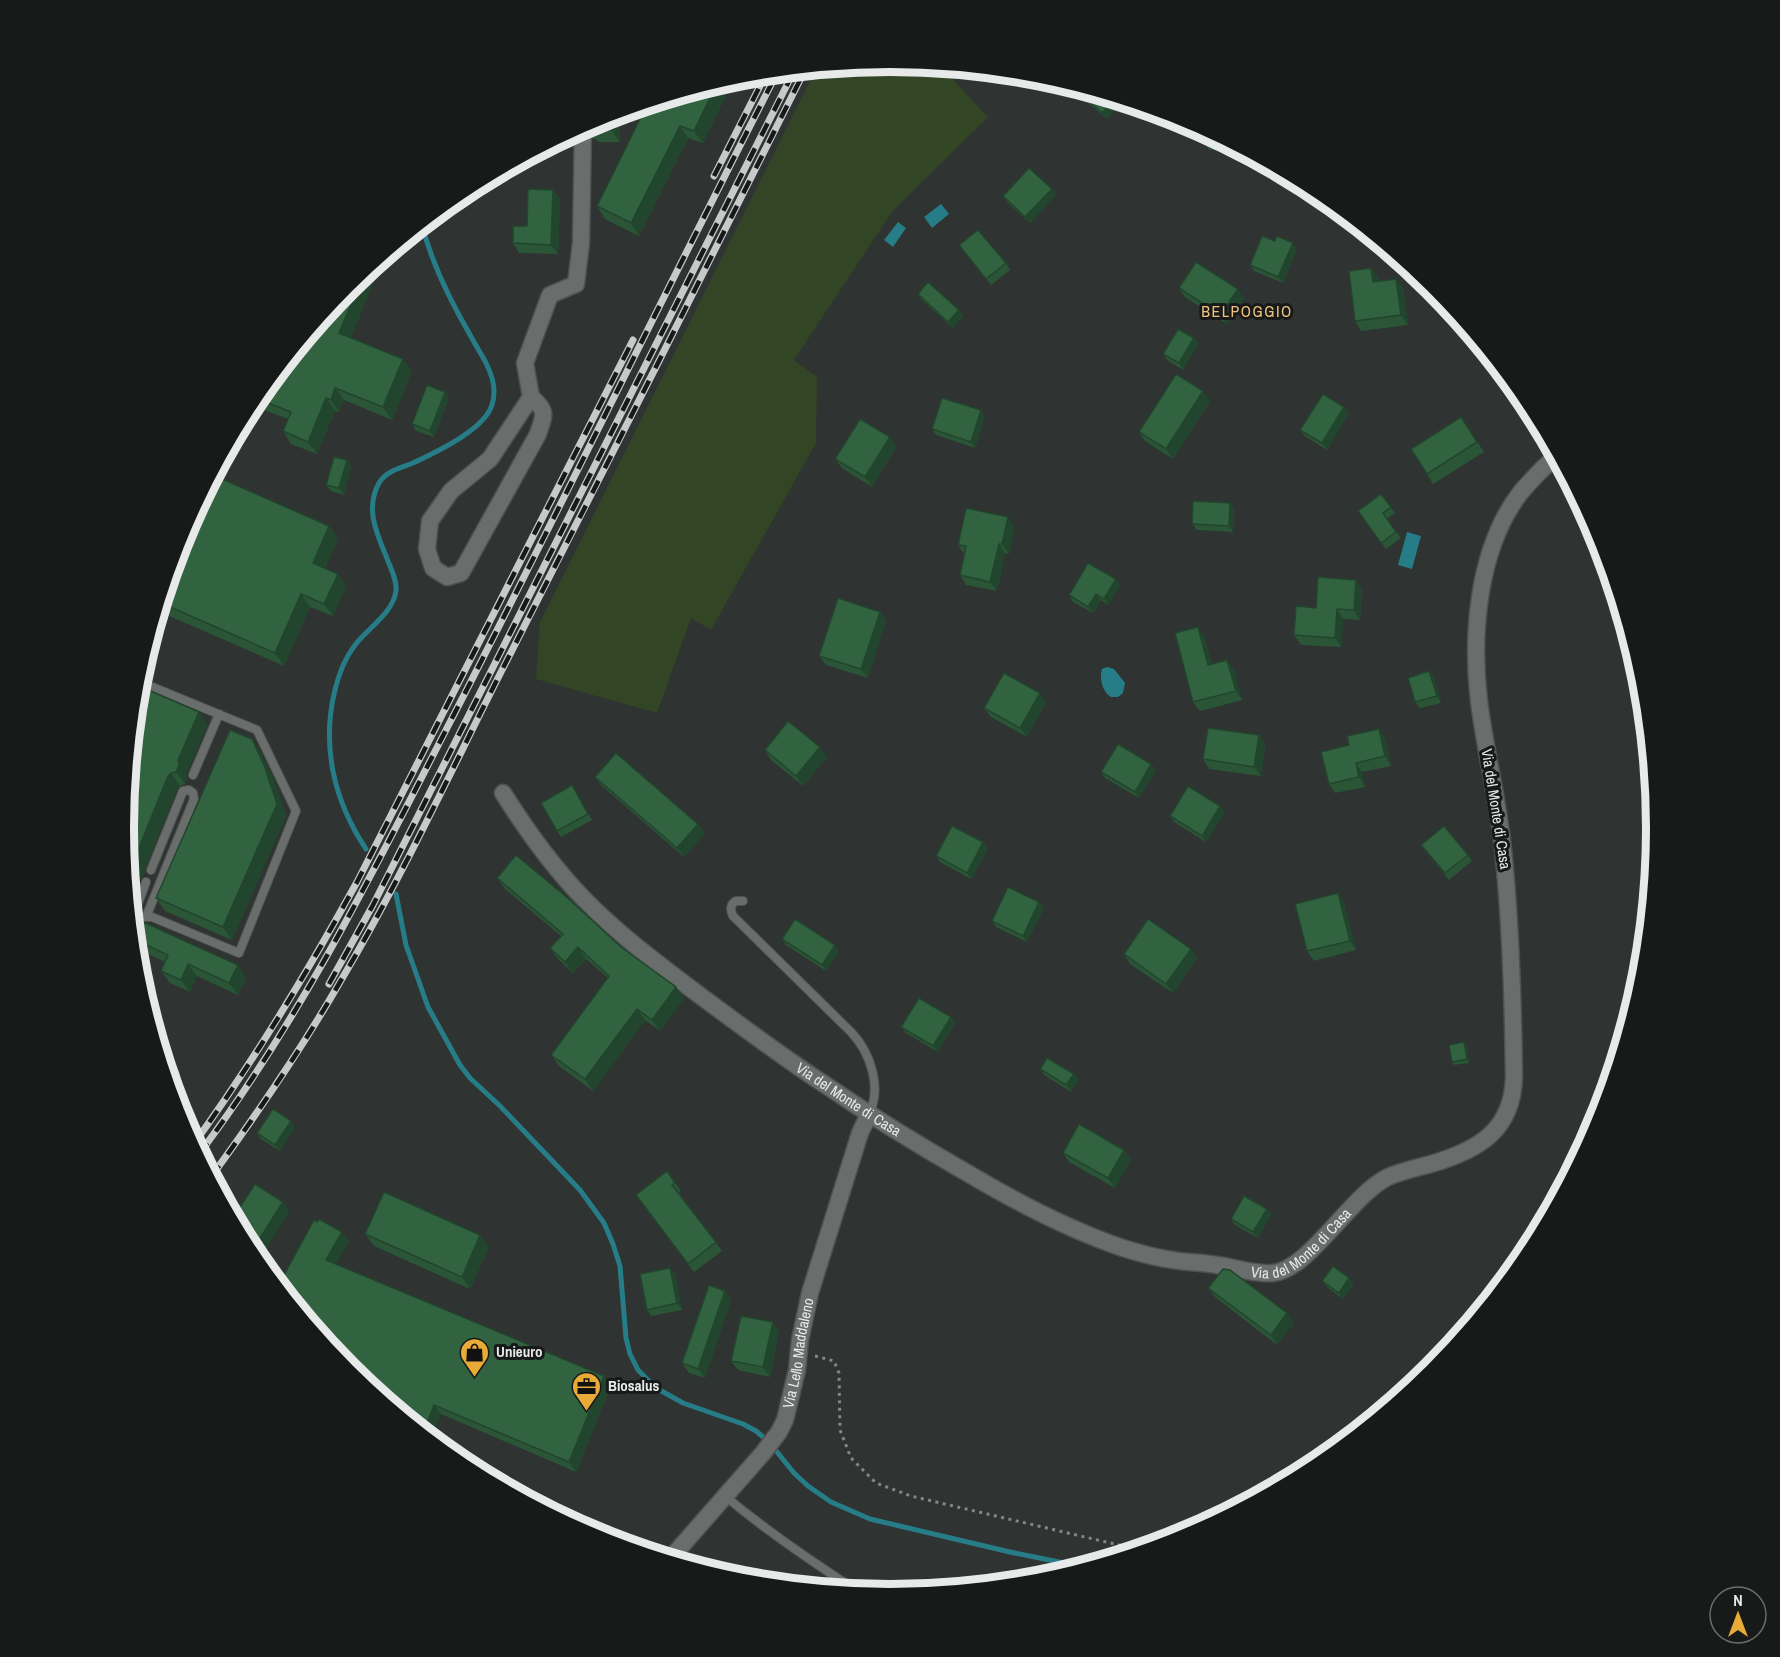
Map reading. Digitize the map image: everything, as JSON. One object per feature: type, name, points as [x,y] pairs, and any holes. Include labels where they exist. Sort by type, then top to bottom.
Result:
[{"type":"street","points":[[531,397],[542,405],[544,414],[538,434],[461,573],[447,577],[433,568],[427,549],[430,521],[451,491],[490,459],[531,397],[525,363],[550,295],[576,284],[581,243],[584,137]]},
{"type":"street","name":"Via del Monte di Casa","points":[[503,793],[548,859],[615,929],[652,960],[762,1043],[869,1114],[993,1188],[1043,1214],[1106,1242],[1139,1253],[1172,1260],[1272,1273],[1281,1272],[1302,1258],[1352,1205],[1378,1182],[1401,1172],[1458,1155],[1491,1135],[1503,1122],[1512,1101],[1514,1048],[1506,881],[1499,816],[1478,691],[1477,621],[1486,571],[1502,524],[1520,493],[1551,461]]},
{"type":"street","name":"Via Lello Maddaleno","points":[[675,1553],[779,1432],[787,1413],[807,1308],[817,1270],[860,1133],[869,1114]]},
{"type":"lane","points":[[139,917],[152,917],[239,953],[296,811],[257,730],[147,685]]},
{"type":"lane","points":[[193,775],[219,714]]},
{"type":"lane","points":[[146,917],[194,799],[193,793],[189,790],[183,791],[151,870]]},
{"type":"lane","points":[[138,903],[146,882]]},
{"type":"lane","points":[[743,900],[736,900],[731,905],[733,916],[861,1044],[871,1067],[875,1089],[873,1106],[869,1114]]},
{"type":"lane","points":[[725,1496],[764,1529],[844,1583]]},
{"type":"path","points":[[799,1351],[834,1361],[840,1372],[840,1430],[851,1458],[876,1483],[911,1496],[1126,1547]]},
{"type":"green space","points":[[890,72],[948,75],[988,117],[892,212],[794,360],[817,377],[816,443],[711,630],[691,618],[657,713],[536,679],[540,622],[812,76]]},
{"type":"water","points":[[941,204],[949,214],[932,228],[924,217]]},
{"type":"water","points":[[898,222],[906,228],[893,247],[884,240]]},
{"type":"water","points":[[1407,532],[1421,536],[1412,569],[1398,565]]},
{"type":"water","points":[[1107,667],[1114,669],[1125,683],[1123,693],[1118,697],[1108,695],[1102,684],[1102,669]]},
{"type":"building","points":[[712,94],[694,131],[680,126],[631,223],[597,206],[643,114]]},
{"type":"building","points":[[1085,98],[1109,105],[1102,113]]},
{"type":"building","points":[[612,125],[612,130],[600,130]]},
{"type":"building","points":[[1029,168],[1052,189],[1025,217],[1003,196]]},
{"type":"building","points":[[528,189],[553,190],[551,245],[513,243],[513,226],[527,226]]},
{"type":"building","points":[[978,230],[1006,263],[986,279],[959,245]]},
{"type":"building","points":[[1262,236],[1275,241],[1277,236],[1293,243],[1278,277],[1250,265]]},
{"type":"building","points":[[1196,262],[1238,289],[1220,315],[1179,288]]},
{"type":"building","points":[[1371,268],[1373,282],[1396,279],[1401,315],[1355,321],[1349,271]]},
{"type":"building","points":[[928,282],[959,310],[948,322],[918,294]]},
{"type":"building","points":[[355,294],[339,333],[403,359],[383,407],[335,388],[331,400],[326,398],[308,442],[283,431],[291,412],[265,402],[321,330]]},
{"type":"building","points":[[1178,329],[1194,338],[1179,363],[1163,354]]},
{"type":"building","points":[[1176,374],[1203,391],[1166,449],[1139,432]]},
{"type":"building","points":[[427,385],[445,392],[430,431],[412,424]]},
{"type":"building","points":[[1323,394],[1344,407],[1322,443],[1300,430]]},
{"type":"building","points":[[942,398],[981,410],[971,442],[932,429]]},
{"type":"building","points":[[1461,417],[1477,442],[1427,474],[1411,449]]},
{"type":"building","points":[[860,419],[890,437],[865,477],[835,459]]},
{"type":"building","points":[[334,457],[347,460],[339,488],[326,485]]},
{"type":"building","points":[[220,478],[329,526],[313,563],[338,574],[324,604],[301,594],[275,653],[167,606],[191,539]]},
{"type":"building","points":[[1381,494],[1391,507],[1383,513],[1396,532],[1381,543],[1358,511]]},
{"type":"building","points":[[1193,501],[1230,503],[1229,526],[1192,524]]},
{"type":"building","points":[[966,508],[1008,517],[990,582],[960,575],[966,546],[958,545]]},
{"type":"building","points":[[1088,563],[1116,579],[1104,599],[1096,594],[1088,607],[1069,595]]},
{"type":"building","points":[[1318,577],[1356,580],[1354,610],[1337,609],[1335,638],[1294,635],[1296,606],[1316,608]]},
{"type":"building","points":[[838,598],[880,612],[861,669],[819,656]]},
{"type":"building","points":[[1198,627],[1208,665],[1227,660],[1236,691],[1193,702],[1175,633]]},
{"type":"building","points":[[1429,671],[1437,696],[1415,702],[1408,678]]},
{"type":"building","points":[[1004,673],[1040,693],[1020,728],[984,708]]},
{"type":"building","points":[[147,689],[199,712],[178,760],[179,765],[176,772],[168,776],[136,855],[137,860],[135,863],[135,779]]},
{"type":"building","points":[[788,721],[820,747],[796,776],[765,750]]},
{"type":"building","points":[[1208,728],[1259,735],[1254,767],[1203,759]]},
{"type":"building","points":[[1379,729],[1385,756],[1356,763],[1359,777],[1329,784],[1321,752],[1349,745],[1347,736]]},
{"type":"building","points":[[230,730],[252,739],[264,765],[277,804],[223,927],[156,898]]},
{"type":"building","points":[[1118,744],[1151,764],[1135,792],[1101,772]]},
{"type":"building","points":[[616,753],[698,824],[677,848],[595,777]]},
{"type":"building","points":[[572,785],[588,814],[557,831],[541,803]]},
{"type":"building","points":[[1188,786],[1220,806],[1202,836],[1170,816]]},
{"type":"building","points":[[952,826],[983,842],[967,873],[936,856]]},
{"type":"building","points":[[1444,826],[1468,855],[1445,873],[1421,845]]},
{"type":"building","points":[[516,855],[621,947],[676,987],[652,1020],[637,1009],[585,1079],[551,1055],[609,976],[578,947],[565,962],[550,948],[563,934],[497,878]]},
{"type":"building","points":[[1008,887],[1039,902],[1023,936],[992,921]]},
{"type":"building","points":[[1338,893],[1350,941],[1307,951],[1295,904]]},
{"type":"building","points":[[795,919],[835,945],[822,965],[782,939]]},
{"type":"building","points":[[1148,919],[1191,949],[1166,984],[1124,954]]},
{"type":"building","points":[[139,920],[238,965],[229,983],[188,964],[181,980],[161,971],[168,955],[143,943]]},
{"type":"building","points":[[919,998],[951,1017],[933,1046],[901,1027]]},
{"type":"building","points":[[1464,1042],[1467,1059],[1452,1062],[1449,1045]]},
{"type":"building","points":[[1047,1058],[1074,1074],[1066,1085],[1040,1069]]},
{"type":"building","points":[[273,1109],[291,1121],[275,1145],[257,1133]]},
{"type":"building","points":[[1079,1124],[1124,1150],[1108,1178],[1063,1153]]},
{"type":"building","points":[[667,1171],[675,1183],[672,1185],[716,1242],[688,1264],[636,1195]]},
{"type":"building","points":[[255,1184],[283,1202],[257,1243],[238,1211]]},
{"type":"building","points":[[384,1192],[480,1235],[462,1277],[365,1234]]},
{"type":"building","points":[[1244,1196],[1267,1209],[1253,1232],[1231,1219]]},
{"type":"building","name":"Unieuro","points":[[319,1219],[342,1232],[326,1260],[604,1376],[569,1462],[434,1405],[427,1423],[417,1419],[355,1363],[321,1327],[282,1278],[314,1220],[317,1222]]},
{"type":"building","points":[[1333,1266],[1349,1278],[1339,1293],[1322,1281]]},
{"type":"building","points":[[670,1268],[677,1303],[647,1310],[640,1274]]},
{"type":"building","points":[[1223,1269],[1230,1270],[1287,1313],[1271,1335],[1208,1288]]},
{"type":"building","points":[[709,1285],[725,1291],[698,1369],[682,1363]]},
{"type":"building","points":[[741,1316],[773,1322],[763,1367],[731,1361]]},
{"type":"waterway","points":[[366,849],[355,831],[338,792],[333,772],[329,732],[335,690],[345,660],[355,645],[385,613],[396,591],[394,576],[374,523],[375,493],[379,483],[390,473],[434,453],[480,423],[492,405],[494,393],[488,366],[441,279],[424,232]]},
{"type":"waterway","points":[[396,894],[406,945],[428,1007],[460,1065],[580,1190],[604,1223],[620,1266],[626,1338],[630,1354],[638,1370],[647,1379],[658,1389],[683,1403],[743,1424],[756,1431],[769,1442],[794,1473],[831,1502],[870,1519],[1067,1563]]},
{"type":"railway","points":[[216,1170],[262,1106],[310,1032],[383,905],[801,77]]},
{"type":"railway","points":[[329,984],[373,905],[790,78]]},
{"type":"railway","points":[[204,1147],[269,1053],[332,947],[391,838],[773,81]]},
{"type":"railway","points":[[714,176],[761,83]]},
{"type":"railway","points":[[199,1136],[279,1016],[357,882],[633,340]]},
{"type":"place","name":"Unieuro","points":[[475,1378]]},
{"type":"place","name":"Biosalus","points":[[587,1412]]},
{"type":"district","name":"BELPOGGIO","points":[[1247,311]]}]
